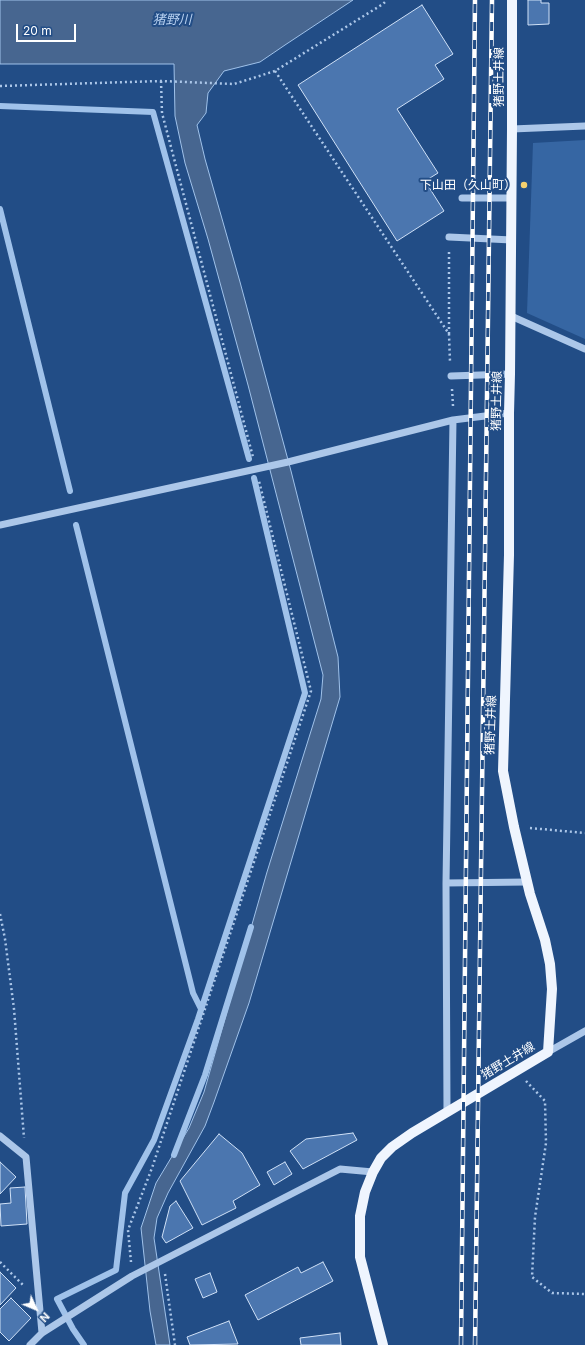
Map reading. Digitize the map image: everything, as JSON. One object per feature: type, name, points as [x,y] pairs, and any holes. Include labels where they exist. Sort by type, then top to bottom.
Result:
[{"type":"main road","name":"猪野土井線","points":[[382,1345],[360,1257],[360,1216],[365,1192],[373,1172],[382,1158],[392,1147],[412,1133],[548,1052],[552,988],[550,964],[545,940],[527,882],[503,771],[509,555],[509,412],[512,240],[512,0]]},
{"type":"street","points":[[512,129],[585,126]]},
{"type":"street","points":[[462,198],[512,198]]},
{"type":"street","points":[[449,237],[512,240]]},
{"type":"street","points":[[511,316],[585,349]]},
{"type":"street","points":[[451,376],[510,374]]},
{"type":"street","points":[[0,525],[292,462],[453,420],[509,412]]},
{"type":"street","points":[[448,1112],[446,883],[453,420]]},
{"type":"street","points":[[446,883],[527,882]]},
{"type":"street","points":[[548,1052],[585,1031]]},
{"type":"street","points":[[0,1136],[26,1157],[42,1332]]},
{"type":"street","points":[[30,1345],[42,1332],[132,1276],[340,1169],[373,1172]]},
{"type":"path","points":[[0,86],[162,81],[234,84],[275,71],[383,4],[387,0]]},
{"type":"path","points":[[275,71],[449,334]]},
{"type":"path","points":[[132,1276],[128,1230],[152,1168],[311,691],[256,469],[162,113],[162,81]]},
{"type":"path","points":[[449,237],[449,334],[453,420]]},
{"type":"path","points":[[514,827],[585,833]]},
{"type":"path","points":[[0,914],[6,939],[14,1009],[26,1157]]},
{"type":"path","points":[[516,1071],[545,1101],[546,1143],[535,1217],[532,1277],[552,1293],[585,1294]]},
{"type":"path","points":[[162,1261],[176,1345]]},
{"type":"path","points":[[0,1262],[39,1302]]},
{"type":"shaded area","points":[[585,140],[585,339],[527,313],[533,143]]},
{"type":"water","name":"猪野川","points":[[0,0],[353,0],[260,62],[224,71],[208,93],[206,113],[197,125],[291,471],[338,657],[340,697],[249,1003],[205,1126],[168,1193],[157,1218],[154,1238],[170,1345],[156,1345],[150,1311],[141,1228],[156,1183],[189,1128],[204,1092],[267,872],[321,699],[323,675],[248,385],[208,239],[185,163],[175,116],[174,64],[0,64]]},
{"type":"building","points":[[528,0],[541,0],[541,3],[549,3],[549,24],[528,25]]},
{"type":"building","points":[[422,5],[453,54],[435,65],[444,79],[397,109],[438,173],[425,181],[444,211],[397,241],[298,85]]},
{"type":"building","points":[[353,1133],[357,1140],[303,1169],[290,1151],[306,1139]]},
{"type":"building","points":[[219,1134],[242,1153],[260,1185],[233,1201],[236,1208],[202,1225],[180,1181]]},
{"type":"building","points":[[0,1162],[16,1177],[0,1194]]},
{"type":"building","points":[[285,1162],[292,1174],[274,1185],[267,1172]]},
{"type":"building","points":[[25,1187],[27,1224],[1,1226],[0,1204],[11,1203],[10,1188]]},
{"type":"building","points":[[176,1201],[193,1228],[166,1243],[162,1237],[170,1206]]},
{"type":"building","points":[[323,1262],[333,1281],[258,1320],[245,1295],[298,1267],[301,1273]]},
{"type":"building","points":[[0,1272],[16,1288],[0,1305]]},
{"type":"building","points":[[210,1273],[217,1292],[203,1298],[195,1279]]},
{"type":"building","points":[[11,1298],[31,1318],[9,1341],[0,1332],[0,1309]]},
{"type":"building","points":[[229,1321],[238,1344],[190,1345],[187,1337]]},
{"type":"building","points":[[340,1333],[341,1345],[301,1345],[300,1338]]},
{"type":"waterway","points":[[0,106],[153,112],[249,459]]},
{"type":"waterway","points":[[0,209],[70,491]]},
{"type":"waterway","points":[[84,1345],[73,1329],[57,1299],[116,1270],[125,1193],[154,1140],[198,1019],[305,693],[254,478]]},
{"type":"waterway","points":[[76,525],[193,993],[201,1009]]},
{"type":"waterway","points":[[174,1155],[205,1075],[251,927]]},
{"type":"railway","points":[[461,1345],[475,0]]},
{"type":"railway","points":[[475,1345],[492,0]]},
{"type":"place","name":"下山田（久山町）","points":[[524,185]]}]
